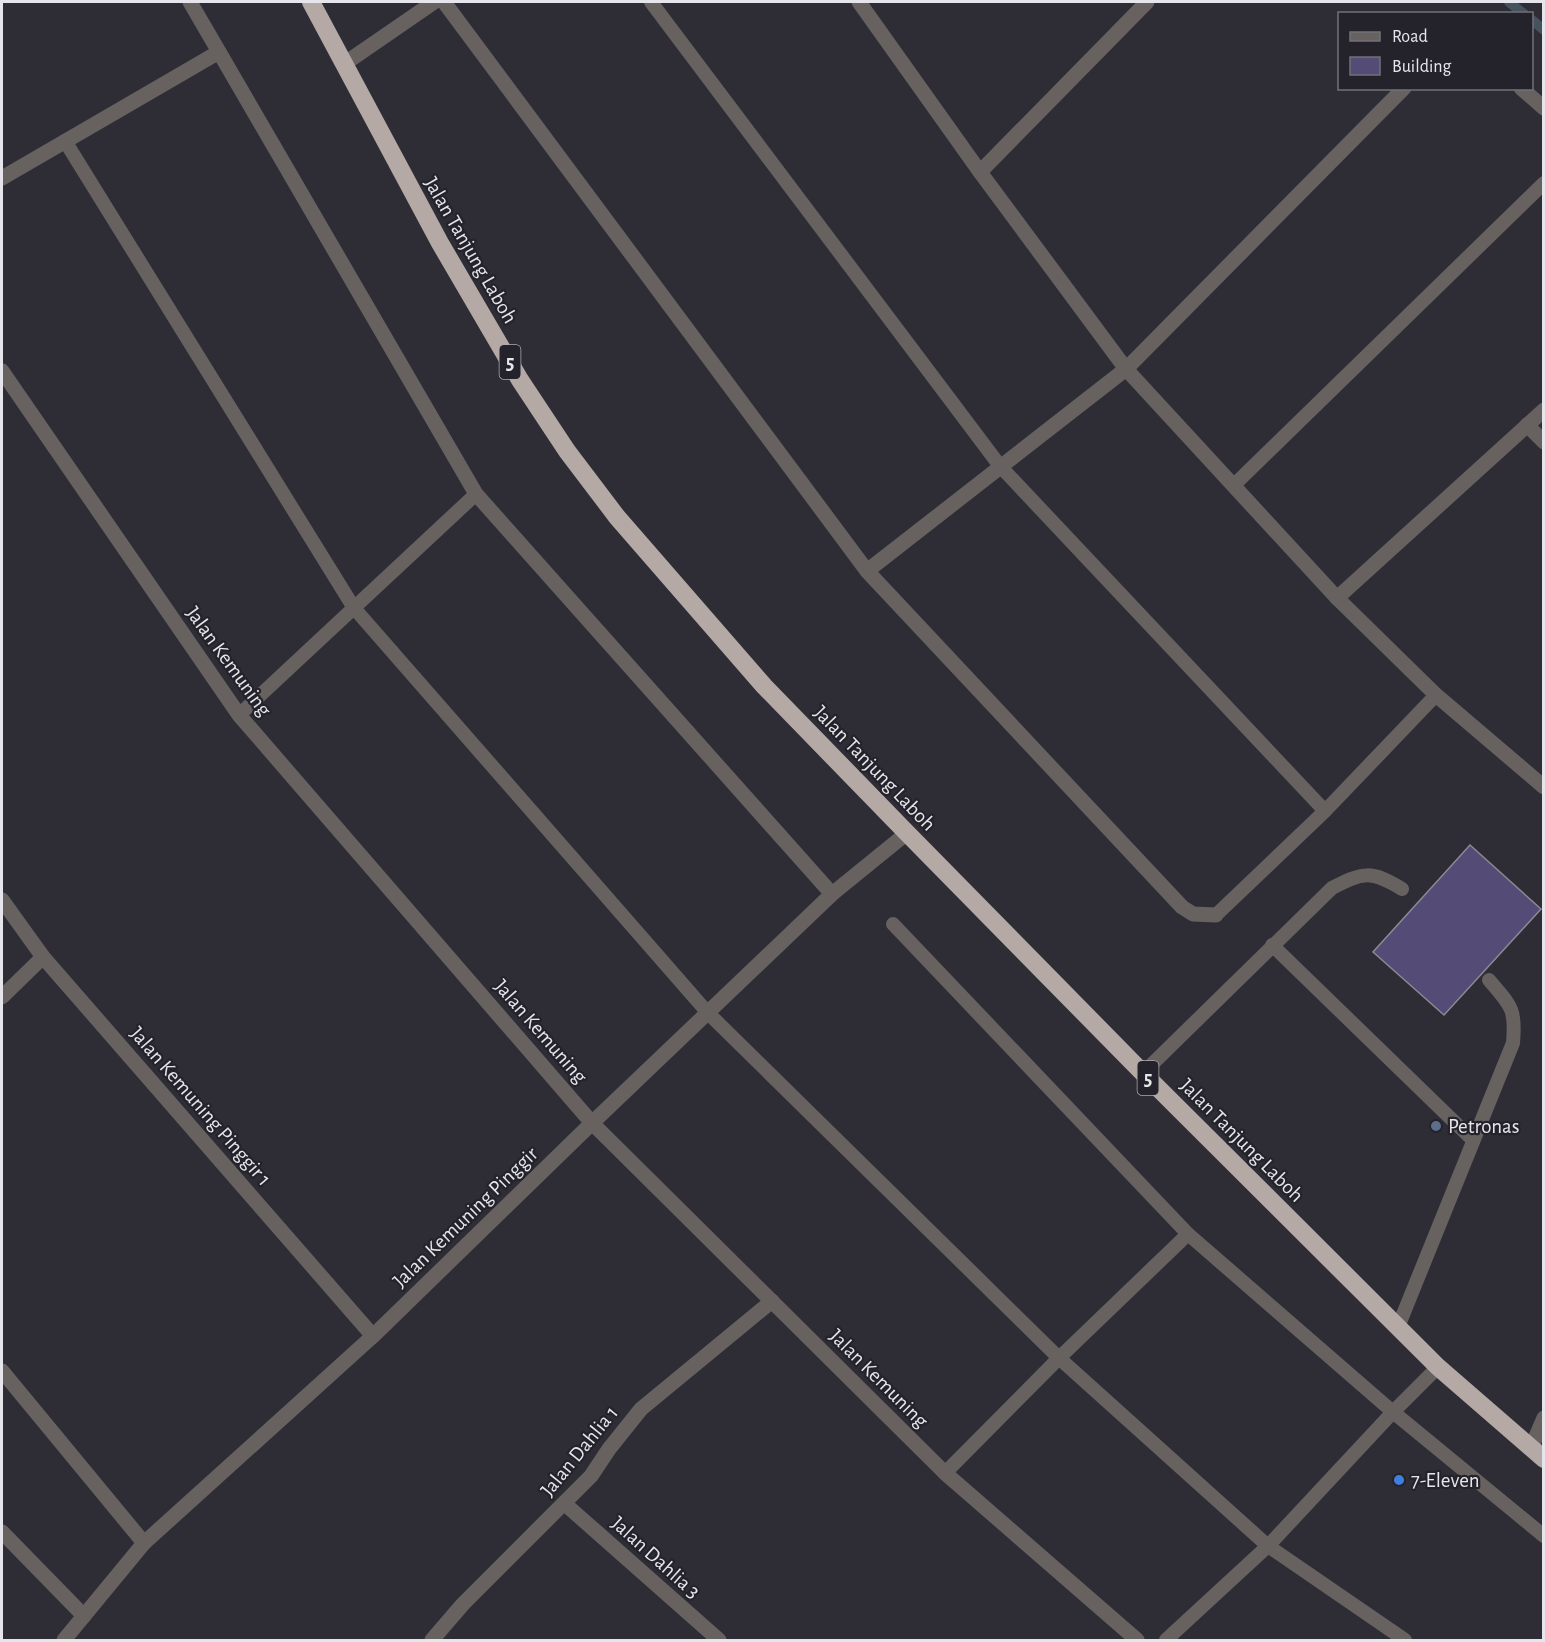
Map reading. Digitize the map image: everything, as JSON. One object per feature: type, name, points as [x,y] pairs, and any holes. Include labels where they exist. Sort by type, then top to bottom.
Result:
[{"type":"highway","name":"Jalan Tanjung Laboh","points":[[310,2],[440,243],[520,380],[567,452],[617,517],[764,686],[907,833],[1143,1073],[1438,1367],[1537,1453]]},
{"type":"street","points":[[190,2],[476,494],[832,894]]},
{"type":"street","points":[[344,64],[434,2]]},
{"type":"street","points":[[444,2],[867,571],[1182,907],[1193,914],[1216,915]]},
{"type":"street","points":[[859,2],[1125,369],[1337,598],[1436,695],[1544,787]]},
{"type":"street","points":[[980,172],[1148,2]]},
{"type":"street","points":[[2,178],[219,52]]},
{"type":"street","points":[[867,571],[1125,369],[1402,90]]},
{"type":"street","points":[[1523,90],[1544,108]]},
{"type":"street","name":"Jalan Kemuning","points":[[2,370],[239,716],[592,1123],[945,1473],[1137,1641]]},
{"type":"street","points":[[1337,598],[1544,410]]},
{"type":"street","points":[[1527,425],[1544,442]]},
{"type":"street","name":"Jalan Kemuning Pinggir","points":[[64,1641],[144,1543],[373,1336],[832,894],[907,833]]},
{"type":"street","name":"Jalan Kemuning Pinggir 1","points":[[2,900],[42,957],[373,1336]]},
{"type":"street","points":[[2,997],[42,957]]},
{"type":"street","name":"Jalan Dahlia 1","points":[[432,1641],[463,1604],[591,1476],[640,1409],[772,1301]]},
{"type":"street","points":[[2,1371],[144,1543]]},
{"type":"street","points":[[1537,1453],[1544,1418]]},
{"type":"street","name":"Jalan Dahlia 3","points":[[565,1504],[719,1641]]},
{"type":"street","points":[[2,1532],[84,1616]]},
{"type":"lane","points":[[651,2],[1000,466],[1325,811]]},
{"type":"lane","points":[[65,141],[354,608],[708,1013],[1059,1358],[1268,1546],[1406,1641]]},
{"type":"lane","points":[[1234,485],[1544,183]]},
{"type":"lane","points":[[239,716],[476,494]]},
{"type":"lane","points":[[1216,915],[1325,811],[1436,695]]},
{"type":"lane","points":[[1143,1073],[1332,888],[1364,874],[1386,879],[1402,889]]},
{"type":"lane","points":[[893,924],[1188,1234],[1393,1412],[1544,1536]]},
{"type":"lane","points":[[1272,945],[1473,1140]]},
{"type":"lane","points":[[1398,1327],[1513,1043],[1515,1020],[1511,1006],[1489,980]]},
{"type":"lane","points":[[945,1473],[1059,1358],[1188,1234]]},
{"type":"lane","points":[[1166,1641],[1268,1546],[1438,1367]]},
{"type":"lane","points":[[1381,1641],[1390,1629]]},
{"type":"building","points":[[1470,845],[1541,909],[1444,1015],[1373,952]]},
{"type":"waterway","points":[[1509,2],[1522,12]]},
{"type":"waterway","points":[[1533,21],[1544,30]]},
{"type":"place","name":"Petronas","points":[[1436,1126]]},
{"type":"place","name":"7-Eleven","points":[[1399,1480]]}]
